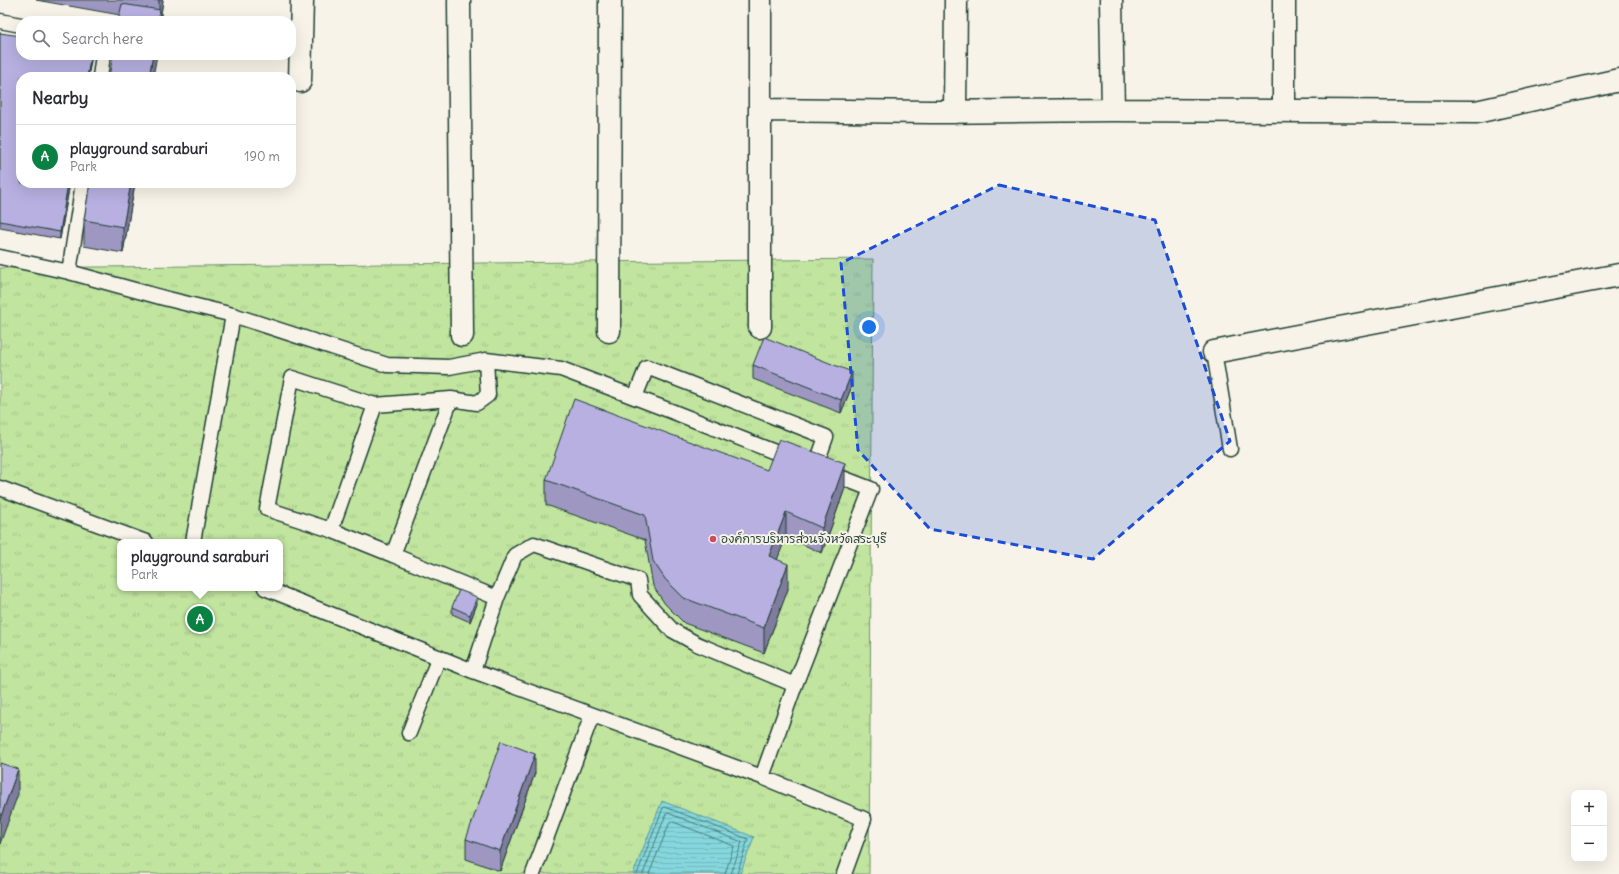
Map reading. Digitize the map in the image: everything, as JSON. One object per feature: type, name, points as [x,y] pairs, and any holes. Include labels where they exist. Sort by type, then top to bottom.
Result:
[{"type":"street","points":[[300,81],[302,0]]},
{"type":"street","points":[[459,0],[462,335]]},
{"type":"street","points":[[609,331],[610,0]]},
{"type":"street","points":[[760,0],[760,327]]},
{"type":"street","points":[[955,112],[956,0]]},
{"type":"street","points":[[1111,0],[1113,110]]},
{"type":"street","points":[[1284,0],[1284,110]]},
{"type":"street","points":[[760,110],[955,112],[1284,110],[1476,112],[1619,80]]},
{"type":"street","points":[[1214,352],[1619,275]]},
{"type":"lane","points":[[0,21],[16,24]]},
{"type":"lane","points":[[101,72],[102,60]]},
{"type":"lane","points":[[69,272],[82,188]]},
{"type":"lane","points":[[0,257],[69,272],[233,315],[387,365],[449,367],[486,360],[561,370],[635,397],[871,489],[795,685],[762,778]]},
{"type":"lane","points":[[194,539],[233,315]]},
{"type":"lane","points":[[1214,352],[1230,449]]},
{"type":"lane","points":[[486,360],[488,395],[477,403],[451,399],[375,405],[292,378],[267,509],[331,530],[497,598]]},
{"type":"lane","points":[[635,397],[648,367],[826,437],[815,468]]},
{"type":"lane","points":[[393,555],[451,399]]},
{"type":"lane","points":[[331,530],[375,405]]},
{"type":"lane","points":[[0,488],[138,539]]},
{"type":"lane","points":[[473,671],[497,598],[515,555],[534,544],[638,580],[640,595],[672,630],[697,644],[795,685]]},
{"type":"lane","points":[[273,591],[473,671],[762,778],[864,820],[844,874]]},
{"type":"lane","points":[[409,733],[439,657]]},
{"type":"lane","points":[[533,874],[592,715]]},
{"type":"highlighted area","points":[[999,185],[1155,220],[1230,441],[1093,559],[930,529],[858,450],[841,263]]},
{"type":"green space","points":[[873,259],[869,874],[0,874],[0,268]]},
{"type":"water","points":[[662,801],[754,837],[740,874],[633,874]]},
{"type":"building","points":[[122,4],[160,10],[159,16],[119,16]]},
{"type":"building","points":[[0,33],[16,35],[16,60],[90,60],[88,72],[16,72],[16,188],[67,188],[60,232],[0,221]]},
{"type":"building","points":[[112,60],[152,60],[150,72],[110,72]]},
{"type":"building","points":[[89,188],[130,188],[123,227],[84,220]]},
{"type":"building","points":[[764,337],[852,372],[841,400],[753,365]]},
{"type":"building","name":"องค์การบริหารส่วนจังหวัดสระบุรี","points":[[574,399],[767,470],[779,439],[845,463],[822,528],[786,512],[769,556],[788,564],[764,628],[684,598],[665,579],[653,561],[645,515],[546,480]]},
{"type":"building","points":[[459,590],[477,597],[470,615],[452,607]]},
{"type":"building","points":[[501,741],[535,754],[500,851],[466,839]]},
{"type":"building","points":[[0,763],[18,769],[0,819]]},
{"type":"place","name":"องค์การบริหารส่วนจังหวัดสระบุรี","points":[[713,539]]},
{"type":"place","name":"playground saraburi","points":[[200,619]]}]
